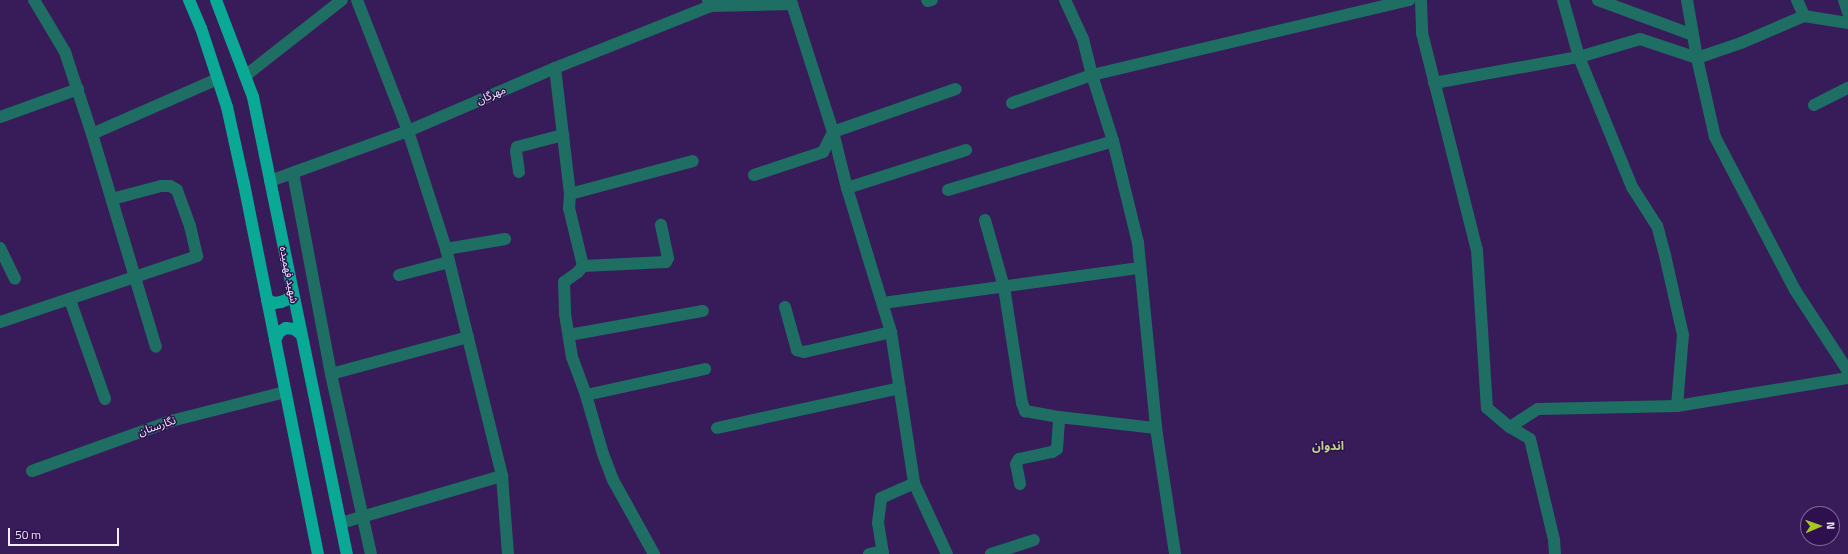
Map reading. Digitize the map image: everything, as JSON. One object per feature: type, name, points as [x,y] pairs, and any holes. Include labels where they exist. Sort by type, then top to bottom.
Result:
[{"type":"main road","points":[[189,0],[201,28],[226,107],[244,184],[318,554]]},
{"type":"main road","name":"شهید فهمیده","points":[[216,0],[253,97],[347,554]]},
{"type":"main road","points":[[267,300],[274,303],[281,302],[288,299],[293,294]]},
{"type":"main road","points":[[275,340],[279,332],[286,328],[294,329],[301,334]]},
{"type":"street","points":[[34,0],[65,52],[92,134],[156,347]]},
{"type":"street","points":[[245,76],[342,0]]},
{"type":"street","points":[[357,0],[408,131],[446,249],[502,476],[508,554]]},
{"type":"street","points":[[927,0],[932,0]]},
{"type":"street","points":[[1066,0],[1083,39],[1092,75],[1113,141],[1138,243],[1156,428],[1174,554]]},
{"type":"street","points":[[1012,103],[1092,75],[1409,0]]},
{"type":"street","points":[[1421,0],[1422,33],[1477,250],[1487,408],[1510,427],[1530,438],[1554,540],[1555,554]]},
{"type":"street","points":[[1564,0],[1579,57],[1632,187],[1657,226],[1683,335],[1678,406]]},
{"type":"street","points":[[1598,0],[1693,35]]},
{"type":"street","points":[[1687,0],[1697,58],[1715,136],[1795,290],[1848,370]]},
{"type":"street","points":[[1797,0],[1804,16]]},
{"type":"street","points":[[1844,0],[1848,12]]},
{"type":"street","points":[[709,3],[796,2],[833,132],[847,188],[891,332],[914,483],[947,554]]},
{"type":"street","name":"مهرگان","points":[[270,181],[408,131],[709,3]]},
{"type":"street","points":[[1434,83],[1579,57],[1640,39],[1697,58],[1741,43],[1804,16],[1848,23]]},
{"type":"street","points":[[555,68],[570,194],[569,208],[583,266]]},
{"type":"street","points":[[92,134],[217,79]]},
{"type":"street","points":[[1814,105],[1848,88]]},
{"type":"street","points":[[0,117],[78,89]]},
{"type":"street","points":[[754,175],[823,152],[833,132],[956,89]]},
{"type":"street","points":[[519,172],[516,151],[517,146],[563,135]]},
{"type":"street","points":[[948,190],[1113,141]]},
{"type":"street","points":[[847,188],[966,150]]},
{"type":"street","points":[[570,194],[693,162]]},
{"type":"street","points":[[293,173],[331,374],[371,554]]},
{"type":"street","points":[[0,322],[136,278],[197,256],[190,226],[178,190],[170,186],[161,186],[112,199]]},
{"type":"street","points":[[985,220],[1004,287],[1022,403],[1025,411],[1059,417],[1156,428]]},
{"type":"street","points":[[654,554],[613,480],[586,395],[572,357],[565,314],[564,282],[578,272],[583,266],[666,262],[668,258],[661,224]]},
{"type":"street","points":[[446,249],[505,239]]},
{"type":"street","points":[[0,248],[15,279]]},
{"type":"street","points":[[399,275],[449,262]]},
{"type":"street","points":[[883,303],[1140,268]]},
{"type":"street","points":[[70,300],[105,399]]},
{"type":"street","points":[[785,307],[797,350],[804,352],[891,332]]},
{"type":"street","points":[[569,335],[703,311]]},
{"type":"street","points":[[331,374],[468,337]]},
{"type":"street","points":[[586,395],[705,369]]},
{"type":"street","points":[[1510,427],[1538,409],[1678,406],[1848,378]]},
{"type":"street","points":[[717,428],[900,388]]},
{"type":"street","name":"نگارستان","points":[[32,471],[171,420],[286,392]]},
{"type":"street","points":[[1020,484],[1016,464],[1019,459],[1052,452],[1057,449],[1059,417]]},
{"type":"street","points":[[341,522],[502,476]]},
{"type":"street","points":[[869,554],[883,552],[878,523],[881,498],[914,483]]},
{"type":"street","points":[[991,554],[1034,540]]},
{"type":"district","name":"اندوان","points":[[1328,446]]}]
